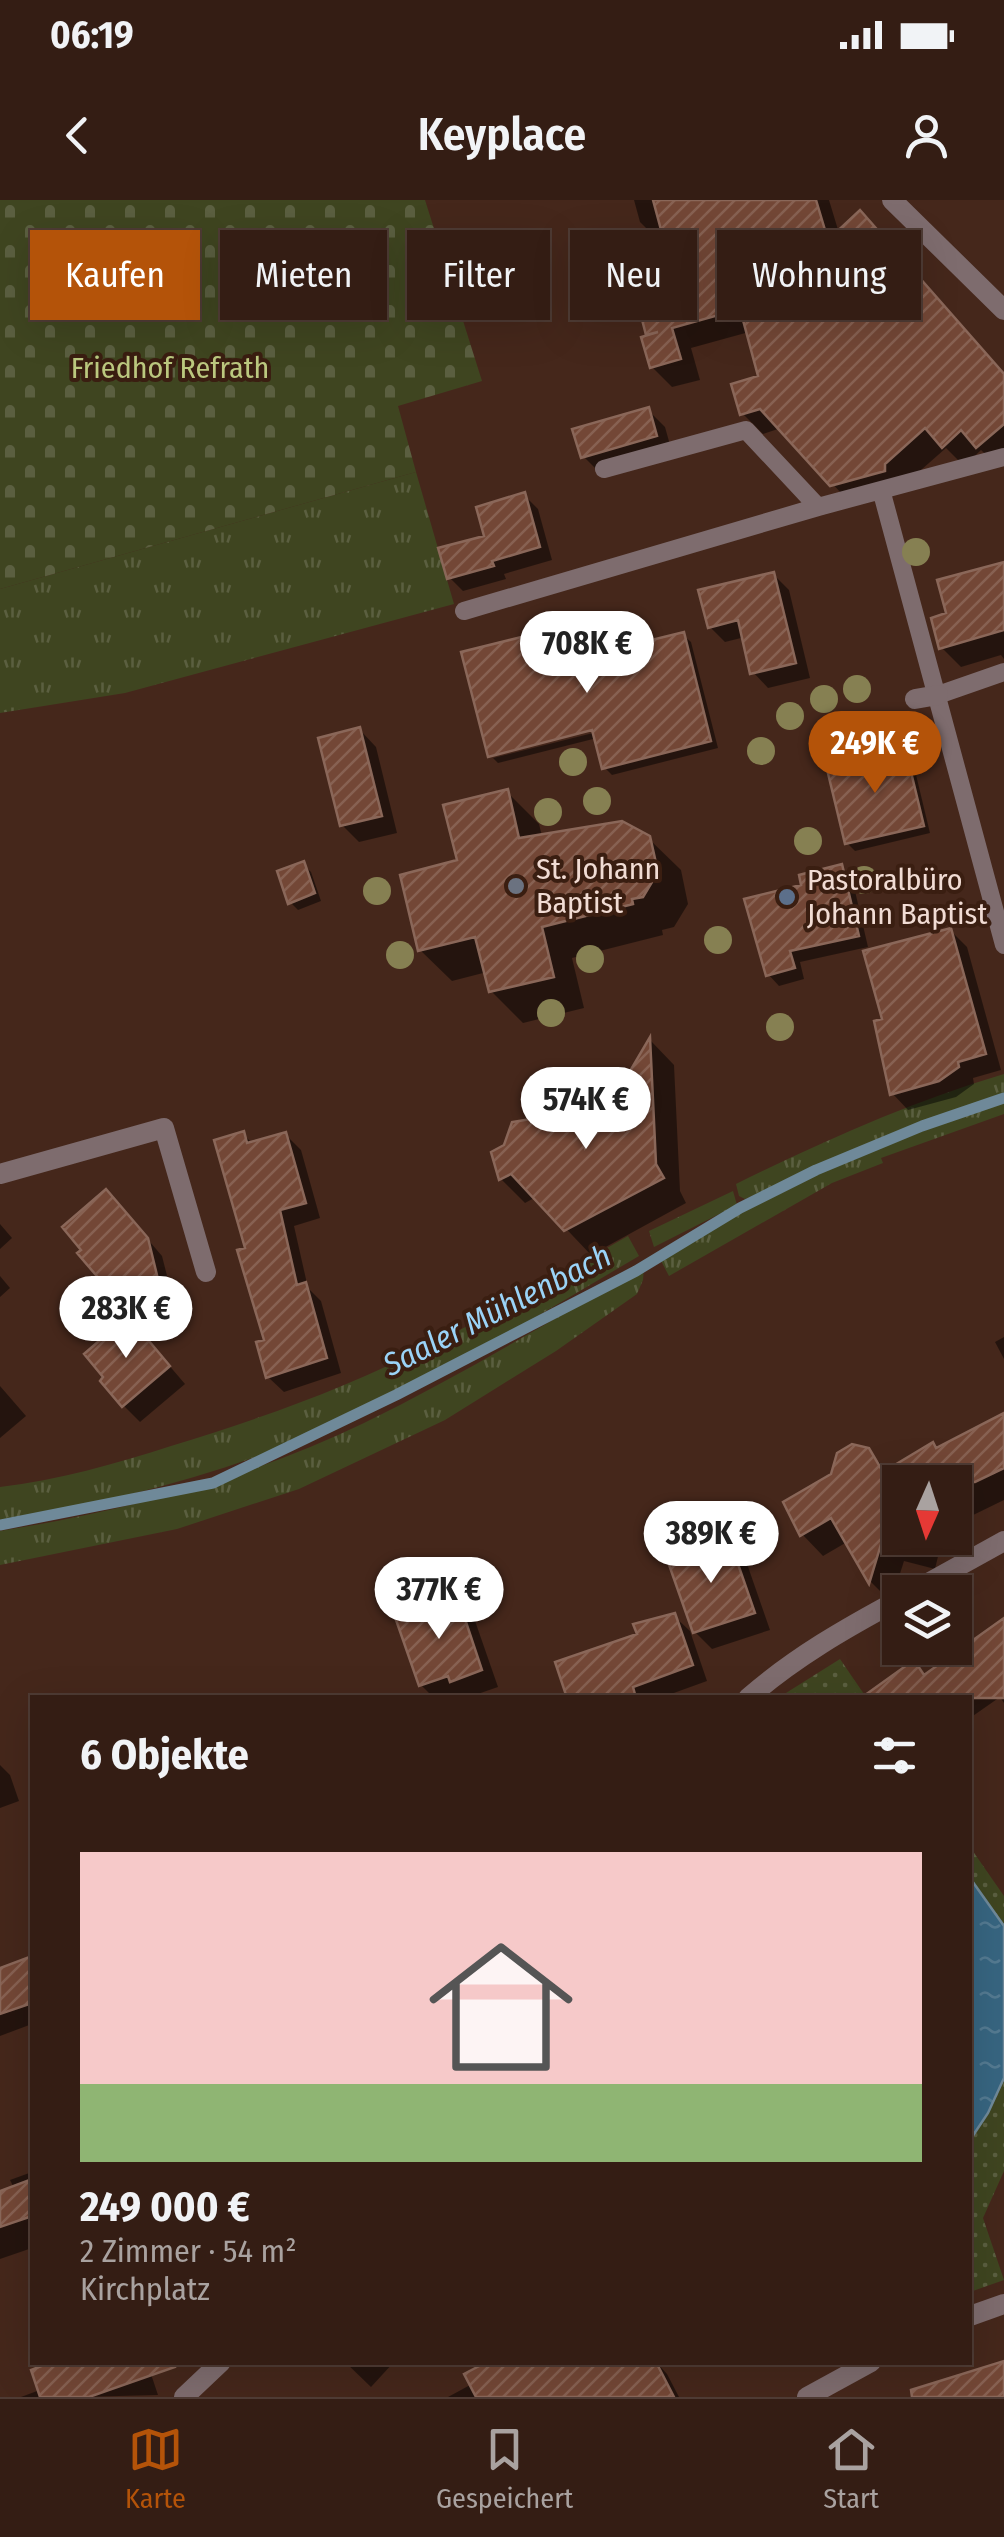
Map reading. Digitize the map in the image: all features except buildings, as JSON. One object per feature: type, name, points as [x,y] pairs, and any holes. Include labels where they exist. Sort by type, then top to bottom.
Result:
[{"type":"street","points":[[892,200],[1004,310]]},
{"type":"street","points":[[914,699],[938,695]]},
{"type":"street","points":[[0,1174],[164,1128],[206,1272]]},
{"type":"street","points":[[943,1575],[1004,1541]]},
{"type":"street","points":[[751,1695],[780,1670],[882,1609]]},
{"type":"street","points":[[972,2315],[1004,2304]]},
{"type":"street","points":[[184,2397],[218,2365]]},
{"type":"street","points":[[808,2397],[866,2365]]},
{"type":"lane","points":[[604,469],[746,430],[818,506]]},
{"type":"lane","points":[[464,611],[818,506],[1004,457]]},
{"type":"lane","points":[[883,497],[1004,945]]},
{"type":"lane","points":[[938,695],[1004,672]]},
{"type":"green space","name":"Friedhof Refrath","points":[[0,200],[425,200],[434,230],[407,230],[407,320],[463,320],[482,381],[398,406],[416,472],[0,589]]},
{"type":"green space","points":[[416,472],[454,604],[125,693],[0,713],[0,589]]},
{"type":"green space","points":[[1004,1074],[1004,1093],[921,1122],[745,1199],[739,1196],[736,1184],[801,1153],[901,1110]]},
{"type":"green space","points":[[1004,1102],[1004,1114],[881,1158],[883,1163],[832,1183],[669,1276],[659,1257],[821,1170]]},
{"type":"green space","points":[[733,1191],[737,1205],[654,1247],[649,1231]]},
{"type":"green space","points":[[628,1236],[639,1256],[466,1358],[359,1414],[273,1451],[183,1480],[92,1503],[0,1520],[0,1487],[65,1476],[129,1459],[323,1394],[452,1334]]},
{"type":"green space","points":[[644,1267],[637,1294],[556,1351],[445,1420],[299,1489],[177,1529],[0,1565],[0,1531],[140,1503],[232,1476],[321,1443],[435,1386]]},
{"type":"green space","points":[[840,1659],[865,1695],[783,1695]]},
{"type":"green space","points":[[972,1850],[1004,1896],[1004,2171],[983,2218],[1004,2280],[972,2291]]},
{"type":"water","points":[[972,1881],[1004,1926],[1004,2078],[972,2137]]},
{"type":"waterway","name":"Saaler Mühlenbach","points":[[0,1525],[213,1483],[396,1395],[636,1271],[740,1208],[816,1170],[922,1126],[1004,1098]]},
{"type":"place","name":"St. Johann Baptist","points":[[516,886]]},
{"type":"place","name":"Pastoralbüro Johann Baptist","points":[[787,897]]}]
